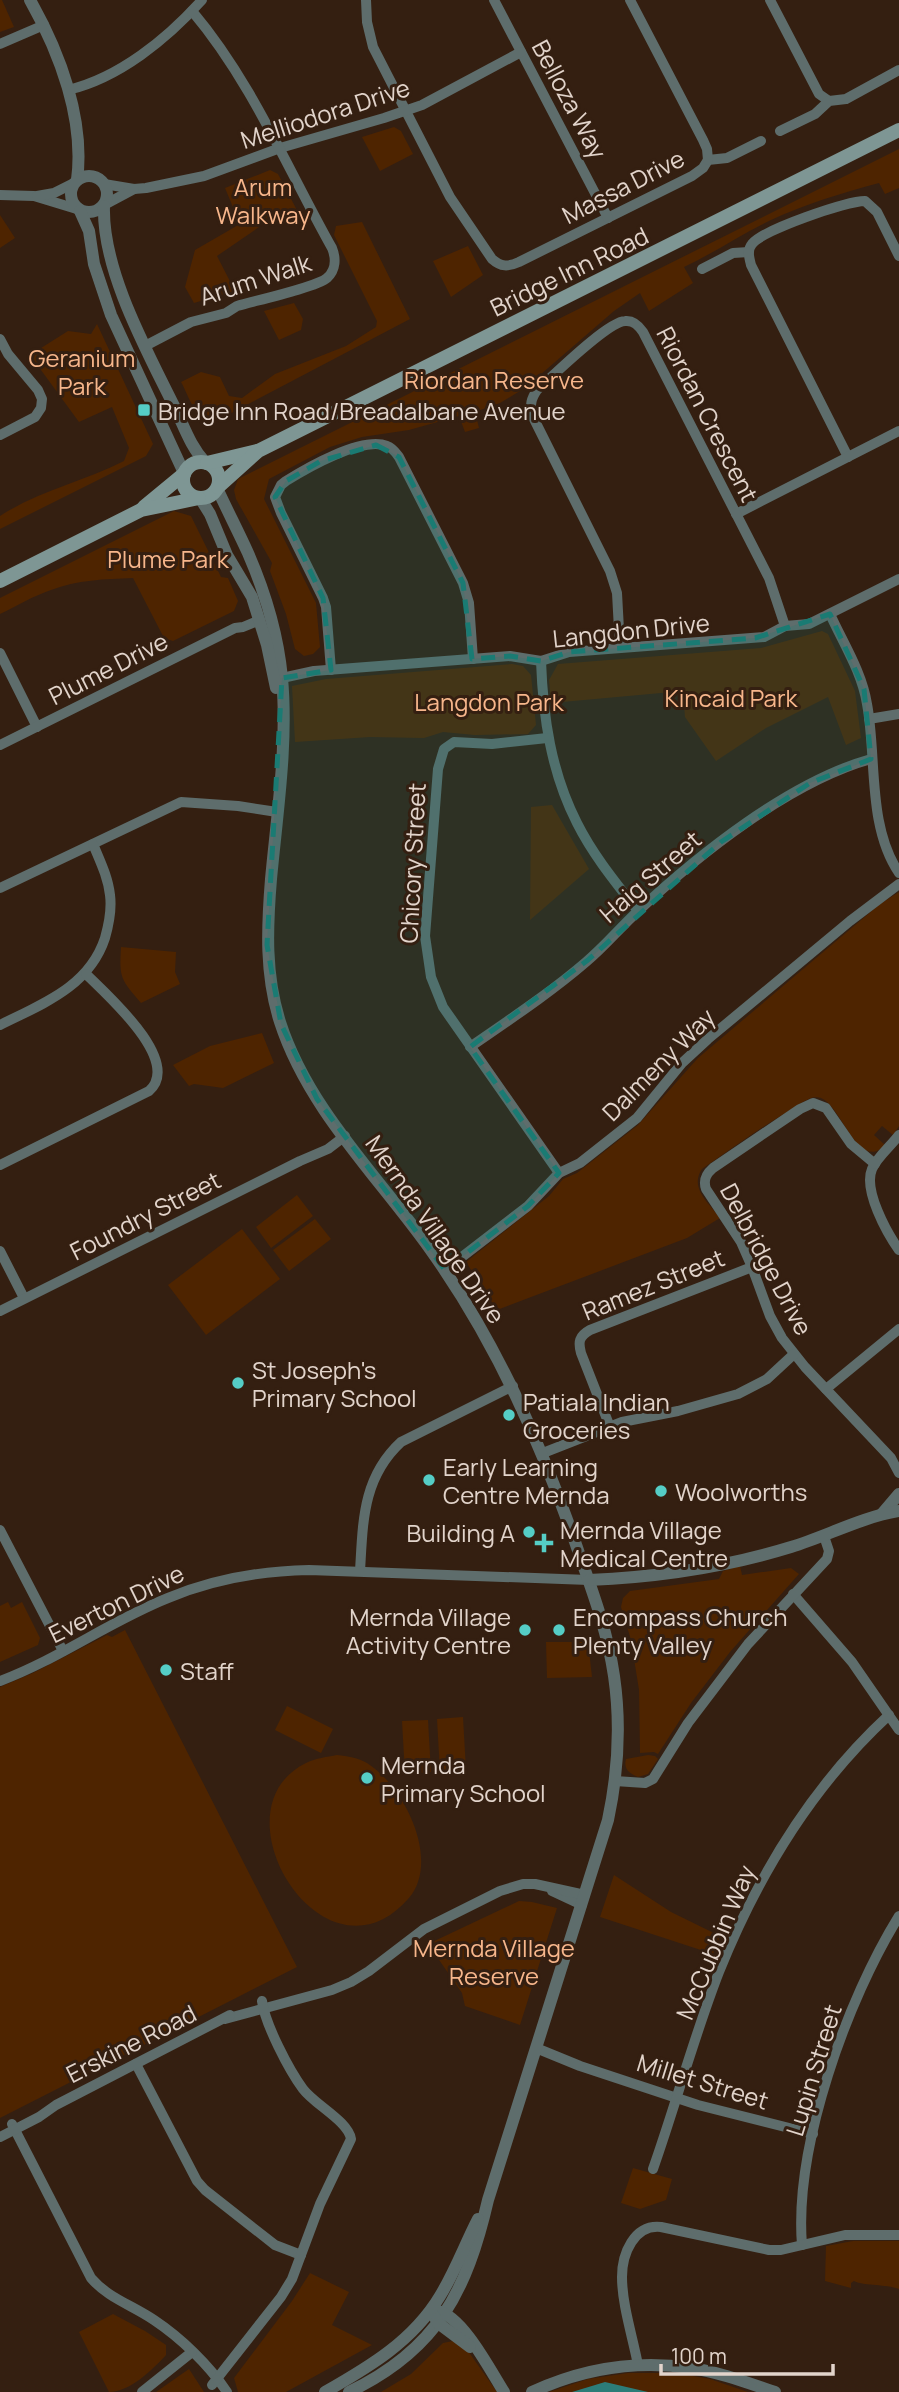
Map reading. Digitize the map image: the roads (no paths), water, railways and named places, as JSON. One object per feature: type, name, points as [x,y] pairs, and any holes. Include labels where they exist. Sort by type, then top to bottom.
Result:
[{"type":"main road","name":"Bridge Inn Road","points":[[206,463],[258,451],[899,130]]},
{"type":"main road","name":"Bridge Inn Road","points":[[218,487],[258,451]]},
{"type":"main road","points":[[0,580],[141,510],[193,464],[206,463],[216,470],[218,487],[210,496],[141,510]]},
{"type":"main road","points":[[184,473],[185,490],[199,498]]},
{"type":"street","points":[[30,0],[44,25],[68,90],[79,147],[76,182],[70,195],[89,231],[96,271],[111,315],[184,473]]},
{"type":"street","points":[[68,90],[105,77],[157,41],[202,0]]},
{"type":"street","points":[[366,0],[367,22],[373,47],[405,111]]},
{"type":"street","name":"Belloza Way","points":[[494,0],[608,218]]},
{"type":"street","points":[[630,0],[703,139],[708,160]]},
{"type":"street","points":[[769,0],[819,94],[829,101]]},
{"type":"street","name":"Arum Walk","points":[[145,346],[191,322],[323,281],[331,273],[335,254],[280,148],[224,52],[192,11]]},
{"type":"street","points":[[0,44],[44,25]]},
{"type":"street","name":"Melliodora Drive","points":[[103,182],[134,189],[162,186],[204,176],[280,148],[405,111],[521,52]]},
{"type":"street","points":[[780,131],[815,114],[829,101],[846,99],[899,70]]},
{"type":"street","name":"Massa Drive","points":[[405,111],[450,197],[492,260],[501,265],[519,262],[692,176],[703,169],[708,160],[727,158],[761,141]]},
{"type":"street","points":[[79,147],[103,182],[107,194],[104,227],[124,296],[192,447],[206,463]]},
{"type":"street","points":[[0,195],[34,196],[54,193],[92,176],[103,182]]},
{"type":"street","name":"Melliodora Drive","points":[[104,205],[134,189]]},
{"type":"street","points":[[34,196],[80,211],[93,212],[104,205]]},
{"type":"street","points":[[848,457],[751,265],[749,252],[752,243],[771,231],[854,201],[865,201],[877,212],[899,256]]},
{"type":"street","points":[[702,269],[733,253],[749,252]]},
{"type":"street","name":"Riordan Crescent","points":[[620,648],[615,583],[532,415],[531,398],[613,324],[630,321],[638,326],[736,513],[769,578],[785,626]]},
{"type":"street","points":[[0,339],[42,399],[41,408],[35,417],[0,435]]},
{"type":"street","points":[[736,513],[899,431]]},
{"type":"street","points":[[331,670],[326,607],[275,497],[286,481],[321,461],[340,453],[376,445],[386,446],[399,457],[463,583],[469,603],[472,659]]},
{"type":"street","name":"Mernda Village Drive","points":[[218,487],[248,552],[279,674],[283,722],[268,924],[271,986],[281,1024],[298,1068],[317,1099],[445,1270],[482,1328],[513,1385],[543,1453],[589,1580],[607,1639],[618,1720],[615,1781],[608,1820],[488,2200],[473,2256],[462,2283],[442,2318],[411,2353],[394,2367],[349,2392]]},
{"type":"street","name":"Mernda Village Drive","points":[[199,498],[262,614]]},
{"type":"street","name":"Langdon Drive","points":[[279,674],[300,668],[314,671],[510,656],[541,661],[569,652],[764,637],[785,626],[809,624],[899,579]]},
{"type":"street","name":"Plume Drive","points":[[0,745],[235,628],[243,627],[262,614]]},
{"type":"street","points":[[830,614],[864,689],[869,719],[872,777],[886,850],[899,873]]},
{"type":"street","points":[[0,653],[37,727]]},
{"type":"street","points":[[541,661],[542,701],[547,738],[559,781],[577,824],[612,878],[638,911]]},
{"type":"street","points":[[869,719],[899,714]]},
{"type":"street","name":"Chicory Street","points":[[547,738],[492,744],[454,742],[444,749],[440,756],[425,936],[431,977],[443,1007],[559,1174]]},
{"type":"street","name":"Haig Street","points":[[470,1047],[542,997],[589,960],[638,911],[721,842],[767,809],[833,772],[871,759]]},
{"type":"street","points":[[0,888],[181,802],[277,809]]},
{"type":"street","points":[[0,1025],[63,992],[86,974],[102,945],[110,914],[110,897],[93,844]]},
{"type":"street","name":"Dalmeny Way","points":[[445,1270],[533,1201],[559,1174],[580,1163],[629,1124],[682,1063],[708,1039],[850,920],[899,884]]},
{"type":"street","points":[[0,1165],[149,1091],[159,1077],[159,1070],[135,1023],[86,974]]},
{"type":"street","name":"Delbridge Drive","points":[[874,1164],[851,1144],[826,1108],[813,1104],[800,1109],[713,1168],[705,1177],[706,1189],[752,1266],[770,1316],[794,1354],[895,1460],[899,1473]]},
{"type":"street","name":"Foundry Street","points":[[0,1311],[327,1149],[343,1133]]},
{"type":"street","points":[[899,1135],[874,1164],[870,1177],[872,1194],[886,1229],[899,1250]]},
{"type":"street","points":[[0,1251],[24,1298]]},
{"type":"street","name":"Ramez Street","points":[[610,1427],[581,1353],[579,1342],[582,1335],[752,1266]]},
{"type":"street","points":[[826,1390],[899,1329]]},
{"type":"street","points":[[543,1453],[631,1420],[678,1411],[738,1394],[767,1379],[794,1354]]},
{"type":"street","points":[[360,1571],[365,1506],[381,1467],[391,1451],[401,1442],[513,1385]]},
{"type":"street","points":[[882,1514],[899,1494]]},
{"type":"street","points":[[589,1580],[701,1569],[750,1558],[824,1536],[882,1514],[899,1511]]},
{"type":"street","points":[[1,1532],[63,1651]]},
{"type":"street","points":[[615,1781],[645,1783],[653,1779],[708,1696],[748,1644],[827,1559],[829,1551],[824,1536]]},
{"type":"street","name":"Everton Drive","points":[[0,1681],[166,1598],[228,1578],[285,1570],[589,1580]]},
{"type":"street","points":[[793,1594],[852,1662],[899,1730]]},
{"type":"street","name":"McCubbin Way","points":[[653,2169],[719,1973],[741,1921],[770,1864],[826,1782],[867,1736],[889,1716]]},
{"type":"street","name":"Erskine Road","points":[[0,2137],[36,2111],[56,2105],[236,2011],[332,1990],[351,1982],[424,1929],[489,1896],[523,1884],[547,1888],[584,1900]]},
{"type":"street","name":"Lupin Street","points":[[802,2245],[801,2207],[813,2134],[829,2072],[846,2023],[869,1971],[899,1916]]},
{"type":"street","points":[[216,2385],[281,2297],[295,2273],[320,2204],[350,2144],[350,2134],[346,2127],[303,2089],[272,2031],[262,2004]]},
{"type":"street","name":"Millet Street","points":[[535,2051],[719,2111],[813,2134]]},
{"type":"street","points":[[136,2064],[197,2181],[275,2245],[301,2255]]},
{"type":"street","points":[[13,2127],[91,2278],[101,2290],[169,2330],[192,2352],[216,2385],[228,2392]]},
{"type":"street","name":"Erskine Road","points":[[0,2130],[13,2127]]},
{"type":"street","name":"Mernda Village Drive","points":[[325,2392],[379,2360],[415,2329],[450,2277],[488,2200]]},
{"type":"street","points":[[638,2365],[622,2273],[632,2240],[640,2231],[650,2226],[769,2250],[845,2235],[899,2235]]},
{"type":"street","points":[[430,2309],[442,2318],[457,2322],[504,2392]]},
{"type":"street","points":[[142,2392],[192,2352]]},
{"type":"street","points":[[532,2392],[582,2373],[638,2365],[694,2368],[775,2392]]},
{"type":"water","points":[[605,2382],[648,2392],[572,2392]]},
{"type":"place","name":"Bridge Inn Road/Breadalbane Avenue","points":[[144,410]]},
{"type":"place","name":"St Joseph's Primary School","points":[[238,1383]]},
{"type":"place","name":"Patiala Indian Groceries","points":[[509,1415]]},
{"type":"place","name":"Early Learning Centre Mernda","points":[[429,1480]]},
{"type":"place","name":"Woolworths","points":[[661,1491]]},
{"type":"place","name":"Building A","points":[[529,1532]]},
{"type":"place","name":"Mernda Village Medical Centre","points":[[544,1543]]},
{"type":"place","name":"Mernda Village Activity Centre","points":[[525,1630]]},
{"type":"place","name":"Encompass Church Plenty Valley","points":[[559,1630]]},
{"type":"place","name":"Staff","points":[[166,1670]]},
{"type":"place","name":"Mernda Primary School","points":[[367,1778]]},
{"type":"park label","name":"Arum Walkway","points":[[263,200]]},
{"type":"park label","name":"Geranium Park","points":[[82,371]]},
{"type":"park label","name":"Riordan Reserve","points":[[494,379]]},
{"type":"park label","name":"Plume Park","points":[[168,558]]},
{"type":"park label","name":"Kincaid Park","points":[[731,697]]},
{"type":"park label","name":"Langdon Park","points":[[489,701]]},
{"type":"park label","name":"Mernda Village Reserve","points":[[494,1961]]}]
